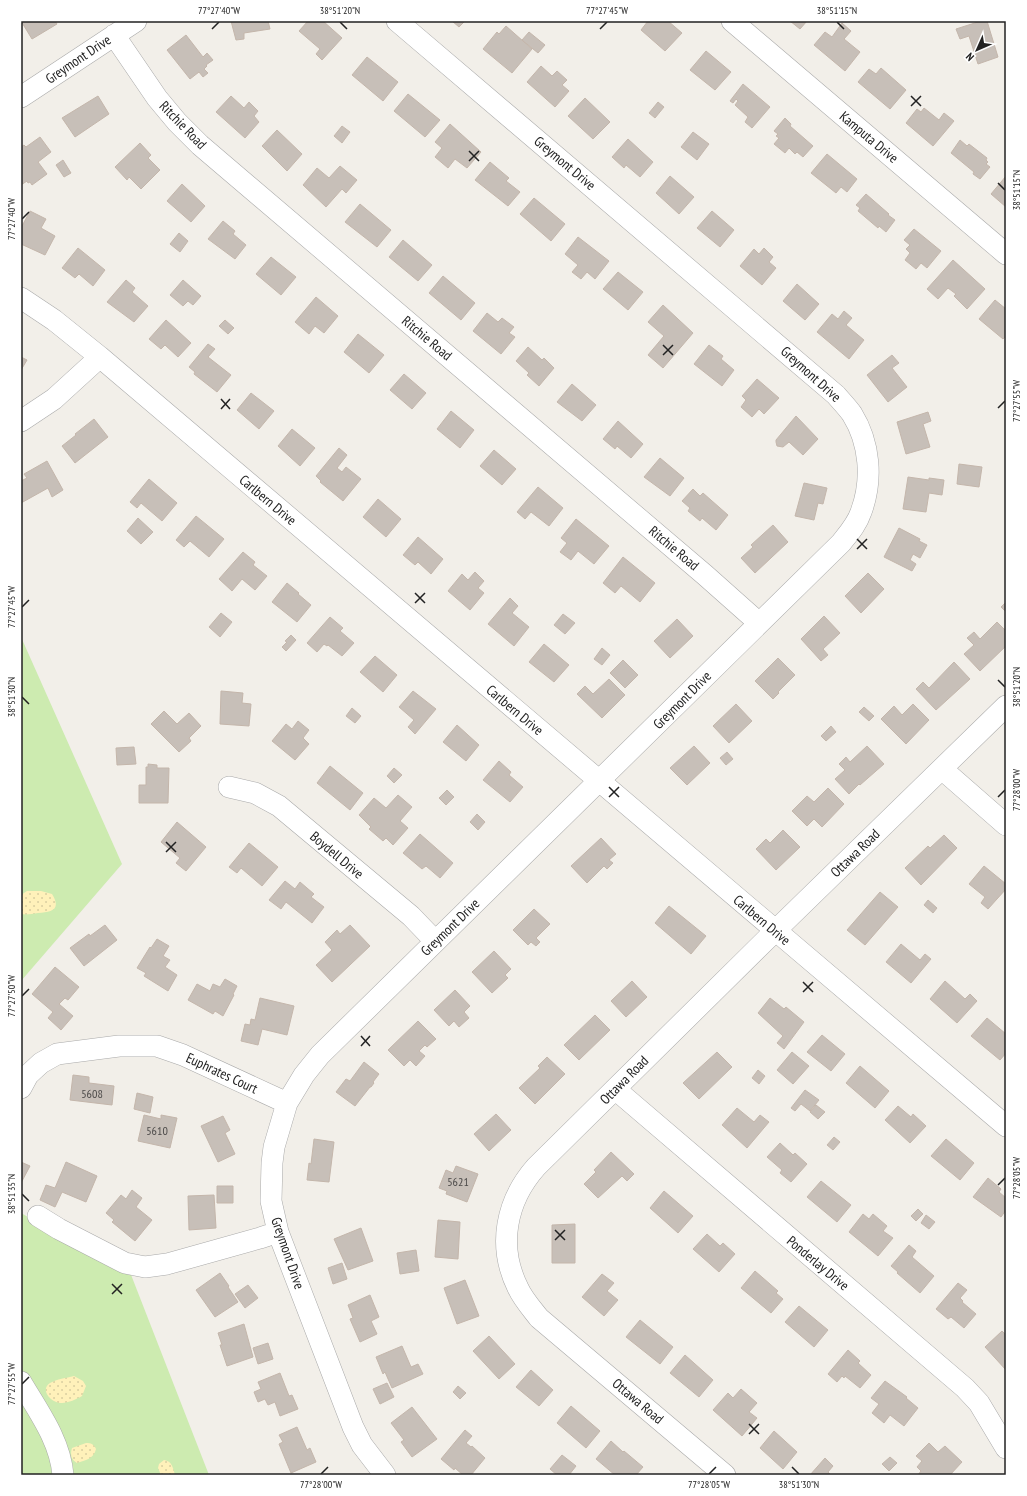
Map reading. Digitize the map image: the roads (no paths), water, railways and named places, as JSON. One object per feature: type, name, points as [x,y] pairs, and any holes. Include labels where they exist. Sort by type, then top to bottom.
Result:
[{"type":"street","name":"Greymont Drive","points":[[21,97],[136,21]]},
{"type":"street","name":"Greymont Drive","points":[[385,1475],[362,1446],[353,1428],[278,1232],[271,1201],[272,1163],[274,1147],[287,1102],[304,1075],[320,1055],[841,543],[854,527],[861,512],[867,488],[868,461],[862,435],[852,414],[836,395],[397,21]]},
{"type":"street","name":"Kamputa Drive","points":[[732,21],[1006,254]]},
{"type":"street","name":"Ritchie Road","points":[[114,35],[157,98],[177,122],[200,145],[699,570],[759,624]]},
{"type":"street","name":"Carlbern Drive","points":[[21,298],[54,320],[100,357],[1006,1126]]},
{"type":"street","points":[[21,421],[54,399],[100,357]]},
{"type":"street","name":"Ottawa Road","points":[[725,1475],[540,1318],[527,1304],[518,1288],[509,1265],[507,1240],[509,1216],[517,1193],[536,1167],[1006,706]]},
{"type":"street","points":[[942,769],[1006,825]]},
{"type":"street","name":"Boydell Drive","points":[[229,787],[255,793],[278,806],[411,916],[435,941]]},
{"type":"street","name":"Euphrates Court","points":[[21,1088],[28,1075],[41,1063],[57,1054],[120,1046],[157,1046],[183,1055],[287,1102]]},
{"type":"street","name":"Ponderlay Drive","points":[[615,1089],[965,1388],[978,1403],[1006,1448]]},
{"type":"street","points":[[38,1216],[59,1230],[125,1263],[144,1267],[167,1264],[278,1232]]},
{"type":"street","points":[[21,1382],[51,1433],[62,1460],[63,1475]]}]
